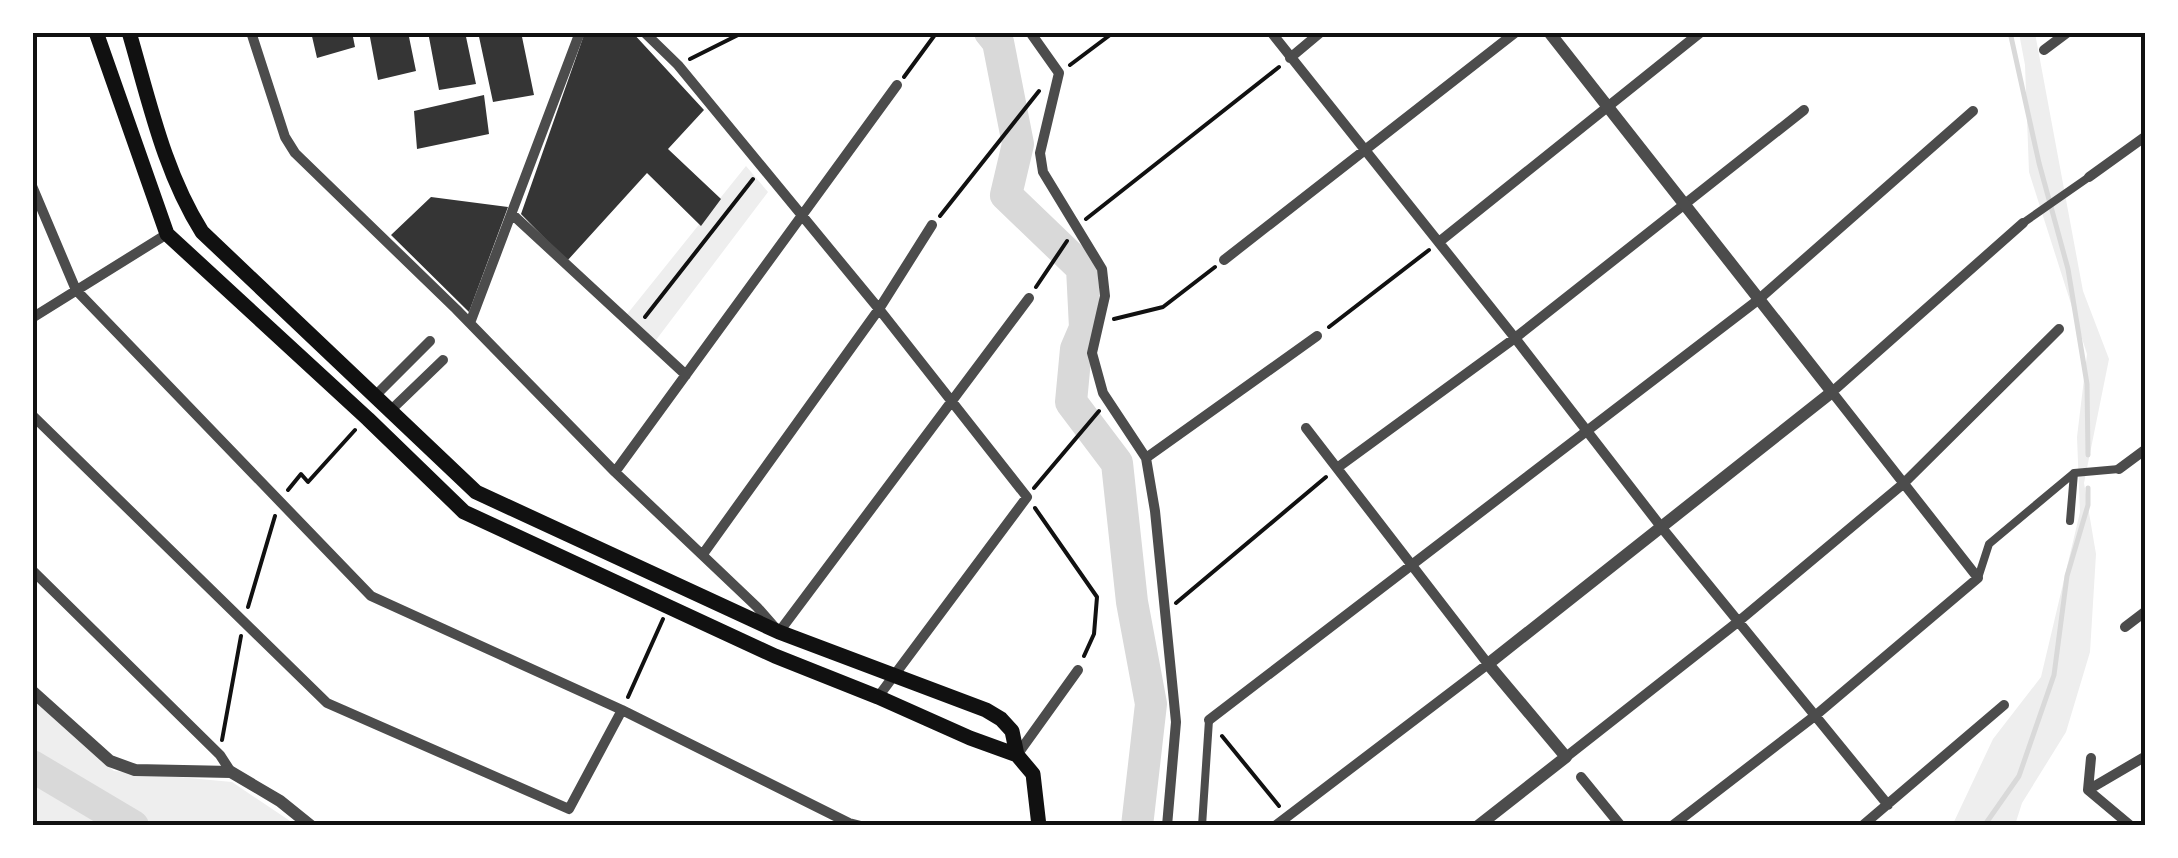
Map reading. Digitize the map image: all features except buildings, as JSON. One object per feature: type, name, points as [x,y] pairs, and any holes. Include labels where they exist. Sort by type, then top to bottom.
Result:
[{"type":"main road","points":[[96,32],[167,234],[368,418],[464,512],[775,656],[1018,755]]},
{"type":"main road","points":[[129,32],[168,164],[184,203],[202,232],[476,492],[779,632],[1001,718],[1012,731],[1018,755],[1033,774],[1039,826]]},
{"type":"street","points":[[251,32],[290,147],[779,632],[1029,298]]},
{"type":"street","points":[[470,323],[580,32]]},
{"type":"street","points":[[644,32],[678,64],[1027,497],[878,697]]},
{"type":"street","points":[[1030,32],[1059,74],[1040,153],[1044,172],[1078,225],[1106,281],[1092,353],[1103,393],[1146,458],[1167,610],[1176,722],[1167,826]]},
{"type":"street","points":[[1271,32],[1662,528],[1888,805]]},
{"type":"street","points":[[1290,58],[1321,32]]},
{"type":"street","points":[[1224,260],[1516,32]]},
{"type":"street","points":[[1549,32],[1978,578]]},
{"type":"street","points":[[1439,242],[1702,32]]},
{"type":"street","points":[[2044,50],[2068,32]]},
{"type":"street","points":[[615,472],[897,85]]},
{"type":"street","points":[[1338,468],[1515,338],[1804,110]]},
{"type":"street","points":[[1202,826],[1210,720],[1758,300],[1973,111]]},
{"type":"street","points":[[1274,826],[1488,664],[1832,392],[2023,223],[2146,136]]},
{"type":"street","points":[[32,186],[76,290],[371,596],[622,710],[861,826]]},
{"type":"street","points":[[513,216],[686,375]]},
{"type":"street","points":[[702,554],[879,309],[932,226]]},
{"type":"street","points":[[32,318],[167,234]]},
{"type":"street","points":[[1478,826],[1739,621],[1903,484],[2059,329]]},
{"type":"street","points":[[1146,458],[1317,336]]},
{"type":"street","points":[[376,395],[430,341]]},
{"type":"street","points":[[391,410],[443,360]]},
{"type":"street","points":[[32,416],[327,704],[569,809],[622,710]]},
{"type":"street","points":[[1306,428],[1488,664],[1566,757]]},
{"type":"street","points":[[1672,826],[1816,716],[1978,578],[1989,544],[2074,473],[2119,470],[2146,449]]},
{"type":"street","points":[[2070,521],[2074,473]]},
{"type":"street","points":[[32,570],[220,755],[231,772],[280,801],[311,826]]},
{"type":"street","points":[[2125,627],[2146,611]]},
{"type":"street","points":[[1018,755],[1078,670]]},
{"type":"street","points":[[32,692],[110,761],[121,766],[135,770],[231,772]]},
{"type":"street","points":[[1862,826],[2004,705]]},
{"type":"street","points":[[2088,790],[2146,756]]},
{"type":"street","points":[[2088,790],[2091,758]]},
{"type":"street","points":[[1581,777],[1621,826]]},
{"type":"street","points":[[2088,790],[2130,826]]},
{"type":"path","points":[[678,64],[744,32]]},
{"type":"path","points":[[897,85],[937,32]]},
{"type":"path","points":[[1059,74],[1114,32]]},
{"type":"path","points":[[1078,225],[1280,66]]},
{"type":"path","points":[[932,226],[1020,114]]},
{"type":"path","points":[[636,329],[762,168]]},
{"type":"path","points":[[1029,298],[1066,242]]},
{"type":"path","points":[[1317,336],[1439,242]]},
{"type":"path","points":[[1100,321],[1139,315],[1163,306],[1224,260]]},
{"type":"path","points":[[1078,670],[1094,634],[1097,597],[1027,497],[1094,417]]},
{"type":"path","points":[[220,755],[244,621],[280,501],[301,474],[308,482],[357,427]]},
{"type":"path","points":[[1167,610],[1338,468]]},
{"type":"path","points":[[622,710],[668,606]]},
{"type":"path","points":[[1210,720],[1286,816]]},
{"type":"shaded area","points":[[2019,33],[2035,33],[2083,291],[2109,359],[2084,483],[2096,554],[2090,652],[2066,732],[2022,803],[2015,825],[1952,826],[1993,739],[2041,677],[2080,512],[2077,437],[2087,354],[2029,172],[2025,65]]},
{"type":"shaded area","points":[[746,166],[768,192],[653,344],[624,318]]},
{"type":"shaded area","points":[[32,699],[114,771],[232,782],[296,825],[33,825]]},
{"type":"waterway","points":[[990,32],[998,42],[1018,144],[1006,195],[1082,268],[1085,328],[1076,349],[1071,402],[1117,463],[1132,602],[1151,704],[1137,826]]},
{"type":"waterway","points":[[2010,32],[2068,269],[2087,384],[2088,455]]},
{"type":"waterway","points":[[1984,826],[2019,776],[2054,675],[2067,576],[2088,505],[2088,488]]},
{"type":"waterway","points":[[32,766],[133,826]]}]
